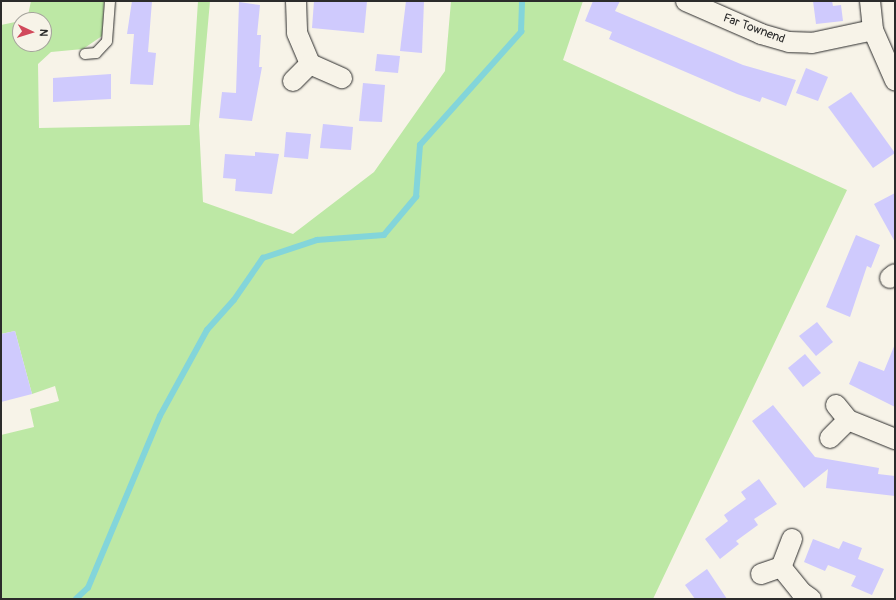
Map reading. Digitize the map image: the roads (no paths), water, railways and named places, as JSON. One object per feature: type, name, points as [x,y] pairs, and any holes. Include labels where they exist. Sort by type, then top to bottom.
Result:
[{"type":"street","points":[[296,1],[297,33],[310,64],[342,78]]},
{"type":"street","name":"Far Townend","points":[[686,1],[761,34],[789,42],[812,42],[873,30]]},
{"type":"street","points":[[870,1],[873,30],[895,80]]},
{"type":"street","points":[[293,81],[310,64]]},
{"type":"street","points":[[836,405],[848,420],[895,439]]},
{"type":"street","points":[[830,438],[848,420]]},
{"type":"street","points":[[761,574],[781,567],[792,539]]},
{"type":"street","points":[[781,567],[801,592],[811,599]]},
{"type":"lane","points":[[85,54],[96,53],[107,41],[110,1]]},
{"type":"waterway","points":[[76,599],[88,588],[160,416],[207,330],[234,300],[263,258],[317,240],[384,235],[416,197],[420,145],[521,32],[522,1]]}]
